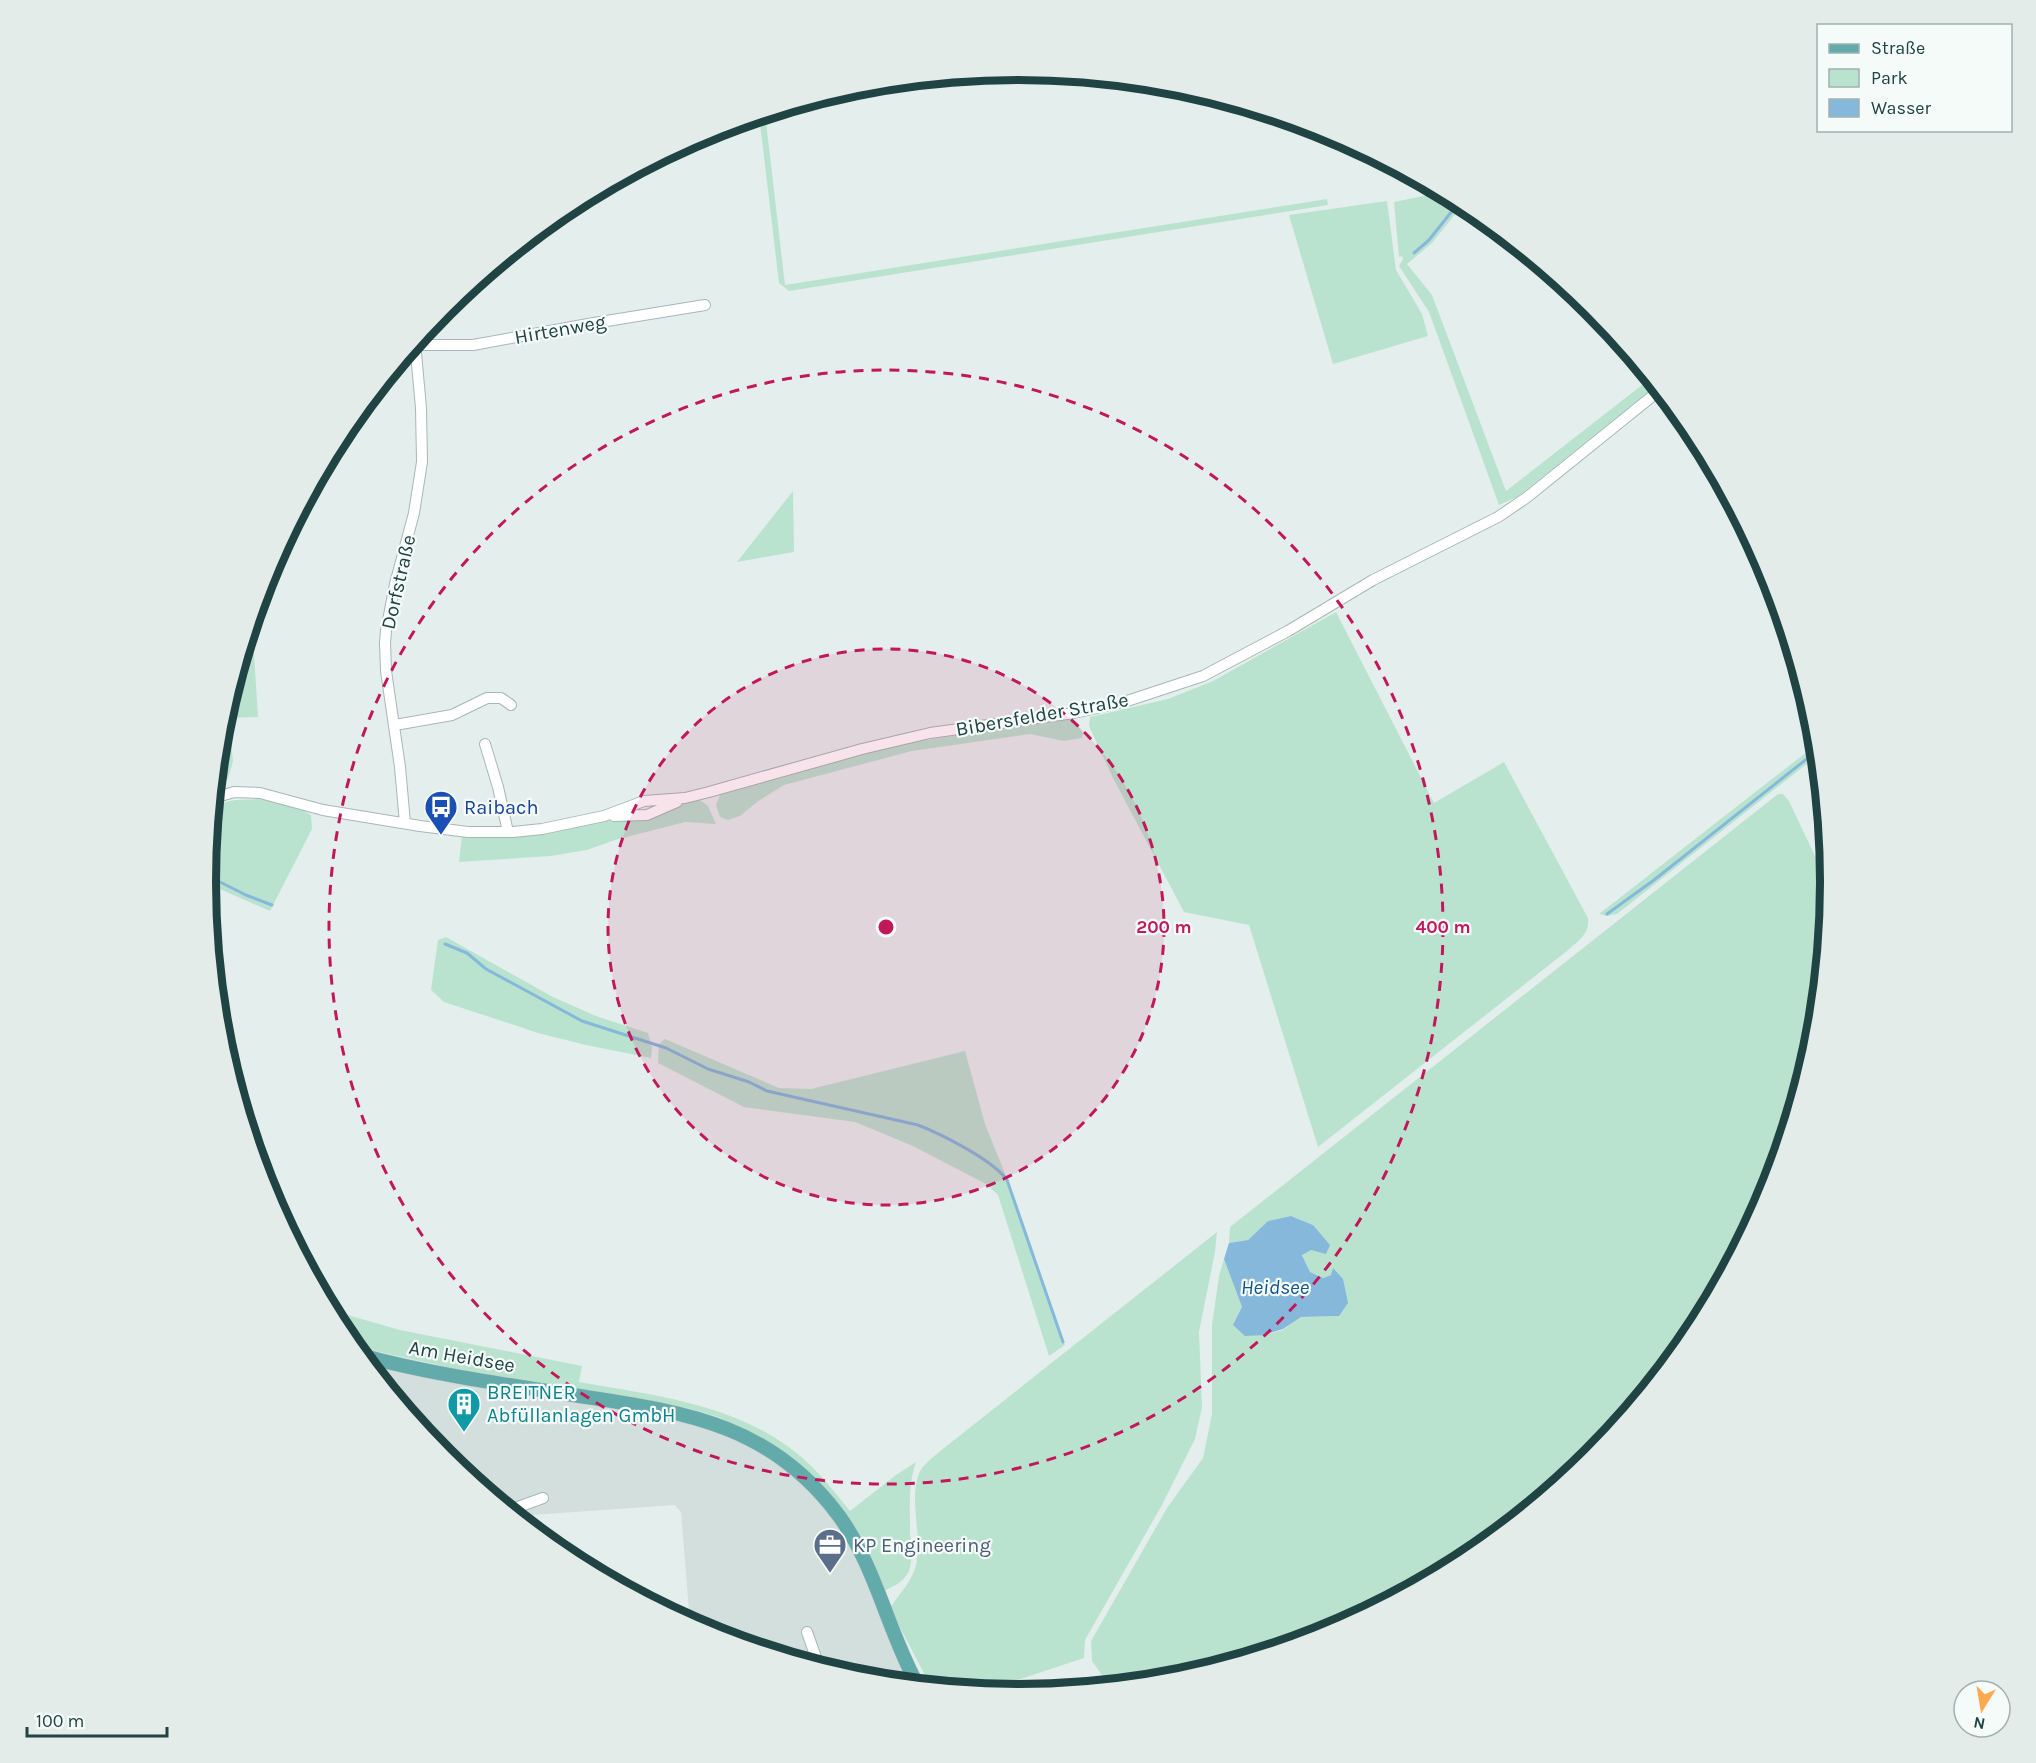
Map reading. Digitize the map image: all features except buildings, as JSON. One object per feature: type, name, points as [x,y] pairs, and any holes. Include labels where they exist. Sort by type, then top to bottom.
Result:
[{"type":"main road","name":"Am Heidsee","points":[[374,1358],[475,1380],[689,1415],[724,1426],[759,1444],[786,1461],[806,1478],[850,1532],[872,1574],[887,1618],[914,1677]]},
{"type":"street","name":"Hirtenweg","points":[[423,344],[473,345],[705,305]]},
{"type":"street","name":"Dorfstraße","points":[[405,823],[395,725],[386,671],[385,637],[395,584],[414,513],[422,462],[421,408],[415,353]]},
{"type":"street","name":"Bibersfelder Straße","points":[[221,796],[234,792],[260,793],[323,810],[468,832],[542,829],[604,816],[647,815],[685,798],[930,733],[1074,713],[1124,702],[1203,676],[1409,561],[1498,517],[1526,498],[1655,394]]},
{"type":"street","points":[[395,725],[452,715],[487,698],[501,698],[511,705]]},
{"type":"street","points":[[485,744],[508,832]]},
{"type":"street","points":[[517,1507],[543,1498]]},
{"type":"street","points":[[807,1632],[816,1657]]},
{"type":"shaded area","points":[[377,1363],[696,1423],[733,1437],[769,1457],[805,1486],[833,1519],[856,1553],[906,1676],[810,1656],[760,1641],[689,1612],[681,1512],[675,1505],[527,1515],[451,1449],[415,1410]]},
{"type":"green space","points":[[766,120],[785,285],[1327,199],[1328,205],[789,291],[779,283],[760,122]]},
{"type":"green space","points":[[1431,194],[1458,211],[1432,243],[1407,264],[1432,295],[1506,491],[1645,382],[1651,390],[1517,497],[1499,505],[1429,312],[1399,266],[1403,259],[1402,256],[1399,257],[1394,202]]},
{"type":"green space","points":[[1387,201],[1396,270],[1422,314],[1428,336],[1333,364],[1289,215]]},
{"type":"green space","points":[[793,491],[794,552],[737,562]]},
{"type":"green space","points":[[1336,612],[1434,803],[1504,762],[1588,918],[1588,924],[1582,937],[1567,951],[1318,1147],[1249,925],[1184,912],[1113,778],[1089,726],[1090,717],[1168,699],[1213,681]]},
{"type":"green space","points":[[253,642],[258,717],[233,718]]},
{"type":"green space","points":[[1072,717],[1083,733],[1082,738],[1064,741],[1030,734],[912,751],[784,785],[740,816],[728,820],[720,817],[716,805],[720,795],[884,747]]},
{"type":"green space","points":[[230,733],[233,761],[228,779],[223,781]]},
{"type":"green space","points":[[1809,750],[1811,761],[1617,914],[1607,916],[1599,914]]},
{"type":"green space","points":[[1778,794],[1783,794],[1789,801],[1819,865],[1820,882],[1813,986],[1805,1038],[1793,1089],[1759,1188],[1737,1236],[1713,1283],[1654,1370],[1585,1449],[1547,1484],[1506,1518],[1419,1576],[1373,1601],[1276,1641],[1174,1668],[1105,1679],[1092,1661],[1091,1641],[1167,1508],[1203,1458],[1212,1414],[1212,1325],[1219,1276],[1224,1259],[1242,1307],[1264,1335],[1283,1330],[1300,1317],[1339,1316],[1333,1269],[1331,1275],[1323,1278],[1310,1272],[1302,1254],[1311,1250],[1313,1225],[1291,1216],[1268,1221],[1248,1240],[1229,1243],[1230,1227]]},
{"type":"green space","points":[[259,799],[298,808],[311,815],[312,829],[270,911],[216,887],[220,803]]},
{"type":"green space","points":[[700,800],[708,806],[716,824],[685,822],[615,840],[587,850],[551,856],[459,862],[462,836],[612,820]]},
{"type":"green space","points":[[446,937],[553,997],[596,1016],[648,1033],[652,1047],[651,1058],[538,1033],[444,1002],[431,990],[438,940]]},
{"type":"green space","points":[[665,1039],[779,1088],[811,1089],[965,1051],[985,1124],[1010,1186],[1065,1345],[1049,1356],[998,1195],[986,1184],[913,1146],[855,1122],[744,1107],[658,1063],[659,1044]]},
{"type":"green space","points":[[1217,1232],[1199,1332],[1202,1407],[1195,1439],[1162,1505],[1085,1640],[1084,1658],[1007,1684],[927,1678],[890,1608],[916,1567],[918,1550],[915,1496],[918,1476],[921,1469],[939,1452]]},
{"type":"green space","points":[[343,1314],[400,1330],[582,1366],[579,1382],[670,1398],[729,1416],[784,1443],[814,1468],[850,1511],[916,1462],[910,1497],[911,1557],[909,1571],[902,1581],[884,1591],[872,1560],[859,1536],[777,1449],[744,1429],[715,1416],[687,1408],[461,1370],[367,1349]]},
{"type":"water","name":"Heidsee","points":[[1291,1216],[1313,1225],[1330,1245],[1326,1254],[1311,1250],[1302,1255],[1310,1272],[1323,1278],[1331,1275],[1333,1268],[1343,1279],[1348,1303],[1339,1316],[1301,1317],[1283,1329],[1264,1335],[1245,1336],[1233,1325],[1242,1307],[1224,1259],[1229,1243],[1248,1240],[1268,1221]]},
{"type":"waterway","points":[[1414,253],[1429,240],[1454,209]]},
{"type":"waterway","points":[[1607,914],[1654,880],[1810,756]]},
{"type":"waterway","points":[[216,880],[272,905]]},
{"type":"waterway","points":[[445,944],[467,953],[486,969],[582,1021],[666,1048],[708,1069],[749,1082],[767,1091],[918,1125],[979,1156],[1007,1180],[1063,1342]]},
{"type":"place","name":"Raibach","points":[[441,836]]},
{"type":"place","name":"BREITNER Abfüllanlagen GmbH","points":[[464,1433]]},
{"type":"place","name":"KP Engineering","points":[[830,1574]]}]
